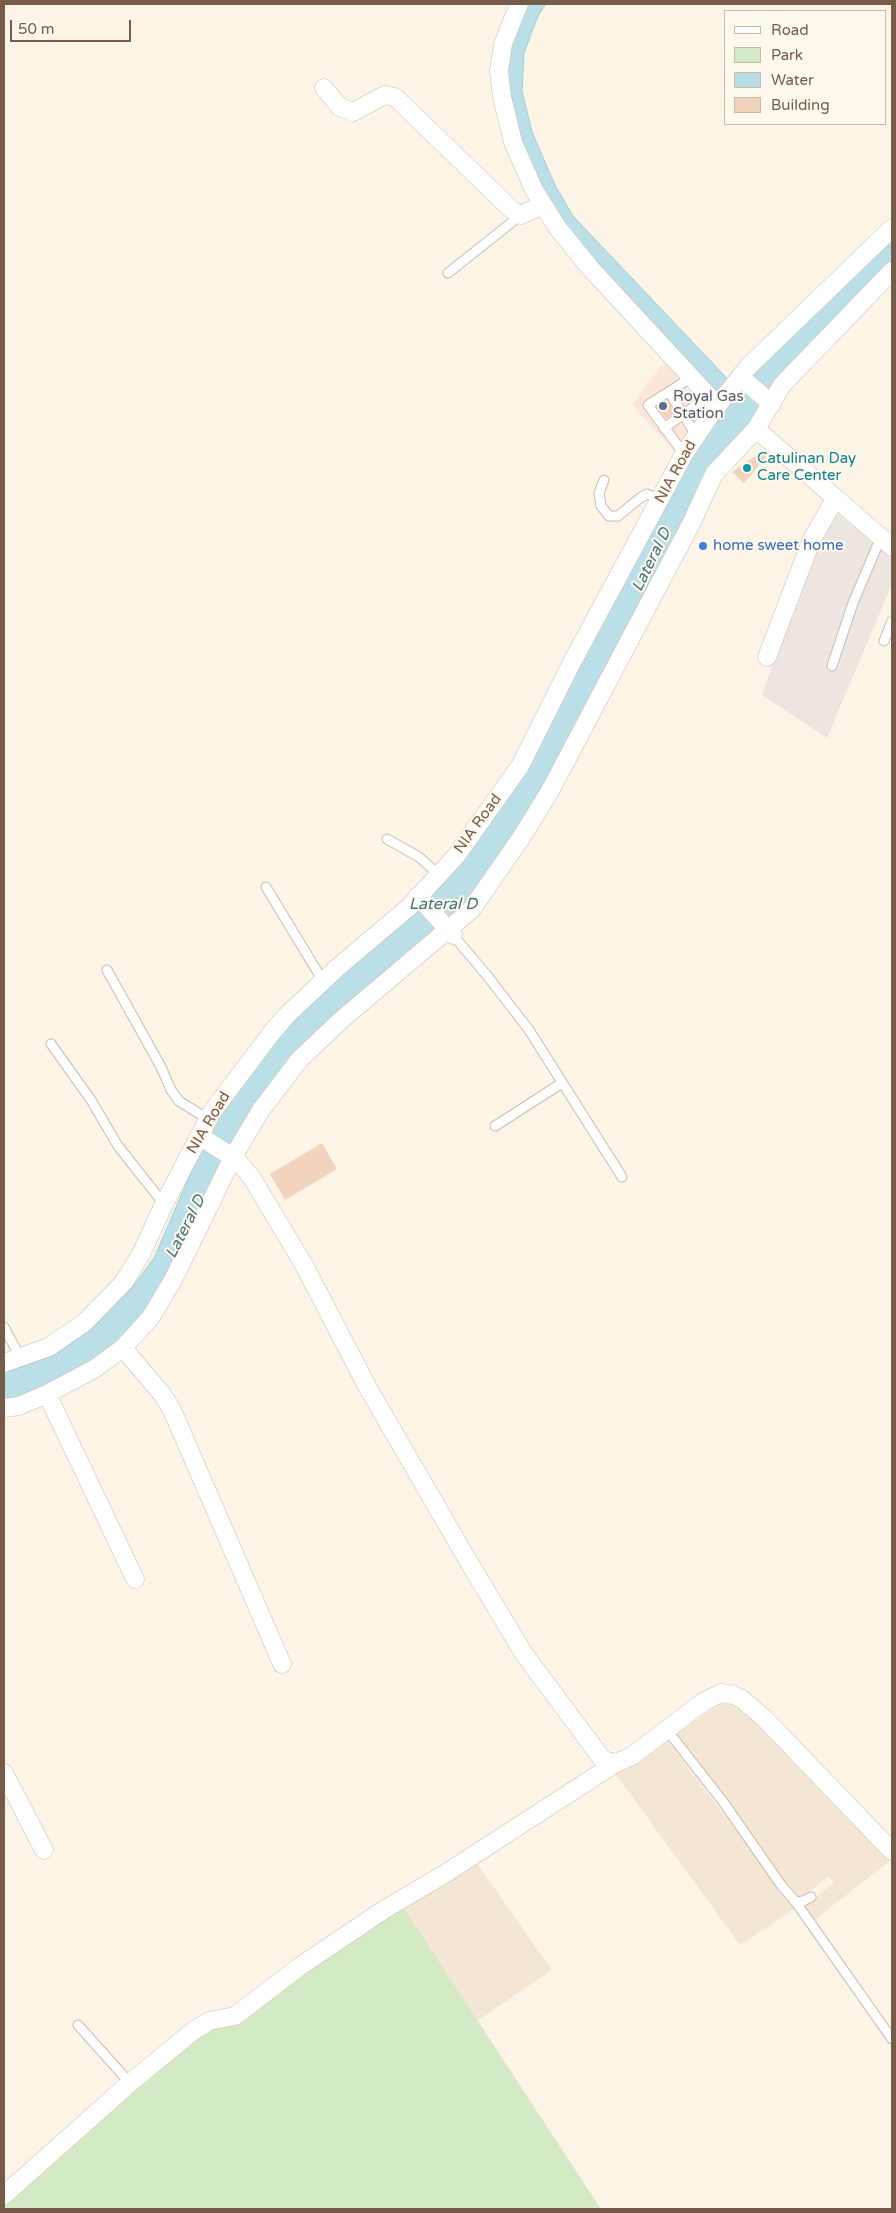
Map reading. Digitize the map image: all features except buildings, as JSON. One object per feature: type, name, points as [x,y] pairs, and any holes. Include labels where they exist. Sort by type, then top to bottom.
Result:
[{"type":"street","points":[[519,4],[503,44],[499,71],[502,97],[513,142],[534,190],[543,205],[557,227],[591,269],[692,378],[728,391],[768,401]]},
{"type":"street","points":[[324,88],[340,108],[353,112],[385,95],[395,97],[512,210],[521,215],[543,205]]},
{"type":"street","name":"NIA Road","points":[[12,1360],[49,1347],[85,1322],[124,1282],[142,1252],[164,1204],[202,1138],[208,1119],[273,1031],[323,981],[421,899],[438,874],[456,856],[520,766],[571,664],[696,435],[748,367],[892,228]]},
{"type":"street","points":[[4,1408],[19,1406],[46,1394],[94,1369],[123,1348],[151,1317],[174,1280],[230,1155],[299,1060],[340,1021],[471,910],[526,830],[550,791],[692,522],[714,474],[756,429],[768,401],[782,385],[892,271]]},
{"type":"street","points":[[756,429],[887,542]]},
{"type":"street","points":[[767,656],[812,539],[836,499]]},
{"type":"street","points":[[421,899],[448,931]]},
{"type":"street","points":[[202,1138],[230,1155],[252,1178],[304,1265],[368,1388],[467,1560],[524,1654],[599,1755],[604,1760],[616,1764]]},
{"type":"street","points":[[123,1348],[162,1394],[172,1410],[282,1664]]},
{"type":"street","points":[[46,1394],[134,1579]]},
{"type":"street","points":[[4,2195],[130,2083],[193,2031],[209,2021],[235,2016],[299,1968],[385,1909],[443,1875],[616,1764],[632,1756],[703,1702],[722,1693],[742,1699],[764,1718],[892,1851]]},
{"type":"street","points":[[4,1773],[44,1850]]},
{"type":"lane","points":[[448,274],[521,215]]},
{"type":"lane","points":[[684,454],[648,405],[692,378]]},
{"type":"lane","points":[[664,428],[684,414],[728,391]]},
{"type":"lane","points":[[669,392],[696,435]]},
{"type":"lane","points":[[604,480],[599,493],[600,506],[609,516],[618,516],[640,498],[648,494],[660,500]]},
{"type":"lane","points":[[832,666],[853,603],[887,542]]},
{"type":"lane","points":[[884,641],[892,621]]},
{"type":"lane","points":[[387,839],[419,857],[438,874]]},
{"type":"lane","points":[[266,886],[323,981]]},
{"type":"lane","points":[[448,931],[490,978],[528,1030],[622,1177]]},
{"type":"lane","points":[[106,970],[179,1102],[208,1119]]},
{"type":"lane","points":[[51,1044],[91,1100],[118,1146],[164,1204]]},
{"type":"lane","points":[[495,1126],[562,1083]]},
{"type":"lane","points":[[4,1327],[12,1360]]},
{"type":"lane","points":[[667,1730],[795,1901],[892,2039]]},
{"type":"lane","points":[[795,1901],[801,1902],[811,1897]]},
{"type":"lane","points":[[78,2025],[130,2083]]},
{"type":"shaded area","name":"Royal Gas Station","points":[[666,359],[685,385],[697,422],[676,453],[632,405]]},
{"type":"shaded area","points":[[833,510],[892,559],[892,584],[827,738],[762,695],[820,534]]},
{"type":"shaded area","points":[[729,1702],[739,1704],[892,1859],[807,1926],[794,1909],[740,1945],[614,1772],[666,1739],[749,1847],[802,1907],[806,1906],[834,1882],[828,1876],[802,1899],[797,1898],[779,1876],[676,1733],[718,1705]]},
{"type":"shaded area","points":[[475,1861],[552,1970],[477,2021],[403,1907]]},
{"type":"green space","points":[[403,1907],[601,2209],[4,2209],[4,2202],[167,2058]]},
{"type":"water","name":"Lateral D","points":[[525,4],[546,4],[538,16],[524,53],[522,91],[532,132],[555,185],[573,216],[740,392],[752,375],[892,237],[892,264],[778,379],[503,855],[457,915],[294,1055],[159,1295],[122,1341],[91,1364],[52,1384],[4,1402],[4,1373],[55,1355],[93,1328],[131,1289],[154,1258],[216,1115],[277,1036],[466,855],[678,479],[715,420],[729,404],[599,267],[561,224],[540,188],[520,137],[508,94],[508,51]]},
{"type":"place","name":"Royal Gas Station","points":[[663,406]]},
{"type":"place","name":"Catulinan Day Care Center","points":[[747,468]]},
{"type":"place","name":"home sweet home","points":[[703,546]]}]
